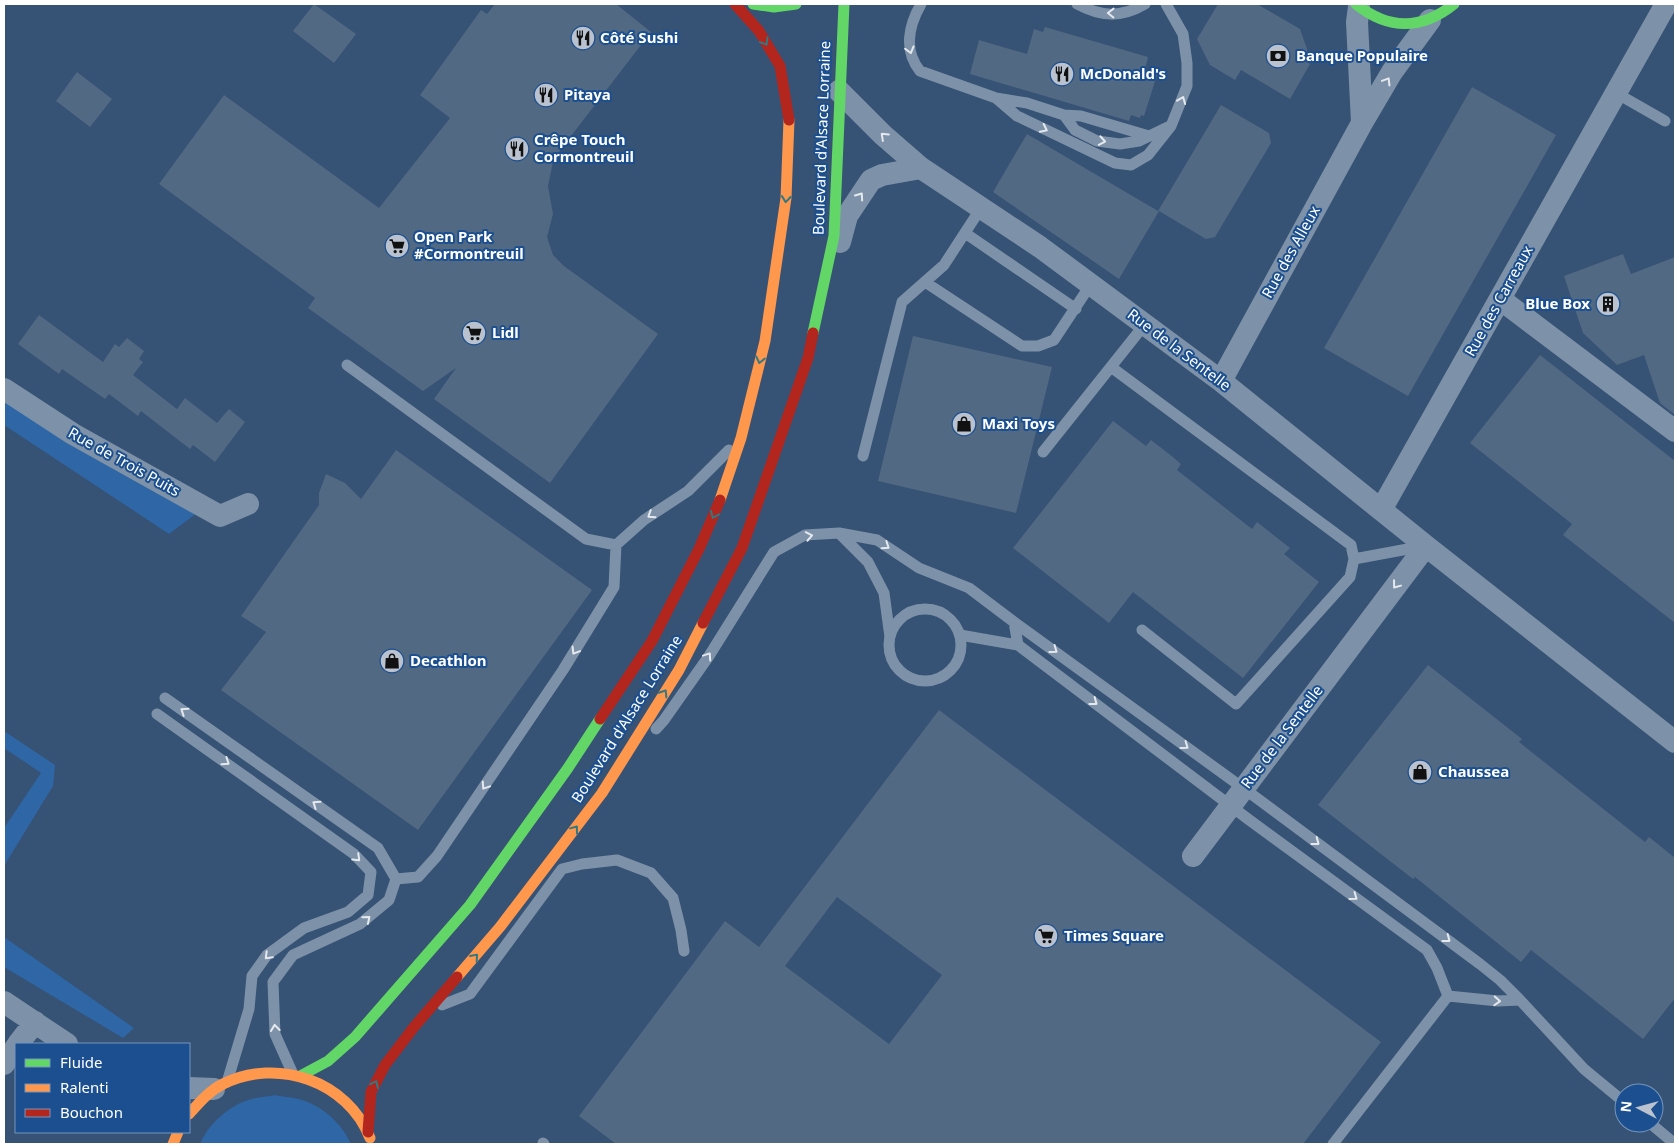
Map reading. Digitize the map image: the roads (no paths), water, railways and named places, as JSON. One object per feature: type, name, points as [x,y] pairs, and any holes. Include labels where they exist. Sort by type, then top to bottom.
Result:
[{"type":"main road","name":"Boulevard d'Alsace Lorraine","points":[[297,1074],[328,1061],[355,1037],[470,905],[568,768],[656,632],[717,508],[741,438],[765,341],[786,198],[789,118],[780,66],[759,31],[735,4]]},
{"type":"main road","points":[[753,4],[758,6],[796,4]]},
{"type":"main road","name":"Boulevard d'Alsace Lorraine","points":[[368,1132],[372,1092],[382,1072],[408,1034],[500,927],[602,792],[679,670],[742,548],[808,358],[834,236],[844,4]]},
{"type":"main road","points":[[1358,5],[1375,17],[1393,23],[1412,24],[1430,20],[1454,4]]},
{"type":"main road","points":[[190,1112],[194,1106],[221,1085],[249,1074],[271,1071],[297,1074],[329,1088],[352,1107],[368,1132],[372,1144]]},
{"type":"street","name":"Rue des Carreaux","points":[[1381,510],[1666,4]]},
{"type":"street","points":[[1358,5],[1357,22],[1362,123]]},
{"type":"street","name":"Rue des Alleux","points":[[1221,381],[1362,123],[1392,72],[1430,20]]},
{"type":"street","name":"Rue de la Sentelle","points":[[839,91],[883,135],[921,168],[1040,246],[1221,381],[1426,546],[1675,742]]},
{"type":"street","points":[[808,358],[847,216],[871,180],[882,175],[921,168]]},
{"type":"street","points":[[1500,299],[1675,431]]},
{"type":"street","name":"Rue de Trois Puits","points":[[4,389],[73,434],[220,516],[248,504]]},
{"type":"street","name":"Rue de la Sentelle","points":[[1193,856],[1426,546]]},
{"type":"street","points":[[4,1002],[66,1043]]},
{"type":"street","points":[[19,1043],[35,1022]]},
{"type":"street","points":[[4,1064],[15,1049]]},
{"type":"street","points":[[190,1088],[221,1085]]},
{"type":"lane","points":[[921,4],[913,17],[908,41],[914,64],[920,71],[996,98],[1027,102],[1064,115],[1082,116],[1149,136]]},
{"type":"lane","points":[[1077,4],[1093,12],[1116,14],[1133,11],[1145,4]]},
{"type":"lane","points":[[996,98],[1017,116],[1114,163],[1131,165],[1148,155],[1171,126],[1187,86],[1187,63],[1183,34],[1166,4]]},
{"type":"lane","points":[[1616,93],[1665,121]]},
{"type":"lane","points":[[1064,115],[1075,130],[1097,141],[1120,144],[1139,141],[1171,126]]},
{"type":"lane","points":[[863,456],[902,302],[944,265],[981,208]]},
{"type":"lane","points":[[964,233],[1076,309]]},
{"type":"lane","points":[[925,282],[1022,346],[1038,346],[1054,340],[1092,284]]},
{"type":"lane","points":[[1043,452],[1145,324]]},
{"type":"lane","points":[[347,365],[586,539],[616,545]]},
{"type":"lane","points":[[1111,367],[1351,545],[1354,560],[1350,577],[1236,704],[1142,630]]},
{"type":"lane","points":[[396,879],[418,877],[437,856],[563,670],[614,587],[616,545],[644,520],[688,491],[741,438]]},
{"type":"lane","points":[[612,776],[664,720],[709,656],[774,552],[806,535],[839,533],[877,540],[919,568],[969,588],[1237,797],[1427,950],[1438,968],[1448,996]]},
{"type":"lane","points":[[839,533],[868,562],[884,594],[890,649],[893,661],[900,670],[909,677],[920,680],[932,680],[943,676],[952,669],[958,659],[961,647],[960,635],[955,624],[947,616],[936,610],[924,608],[912,611],[902,617],[894,626],[890,638]]},
{"type":"lane","points":[[1354,560],[1426,546]]},
{"type":"lane","points":[[1014,622],[1018,645]]},
{"type":"lane","points":[[960,635],[1018,645],[1480,964],[1520,1000],[1584,1069],[1614,1094]]},
{"type":"lane","points":[[165,698],[378,848],[396,879],[390,900],[360,924],[293,955],[272,982],[275,1034],[297,1074]]},
{"type":"lane","points":[[157,714],[354,854],[371,872],[368,895],[348,912],[304,928],[267,955],[252,976],[249,1009],[221,1085]]},
{"type":"lane","points":[[429,1010],[470,994],[562,869],[618,860],[651,873],[673,898],[684,951]]},
{"type":"lane","points":[[1448,996],[1498,1001],[1520,1000]]},
{"type":"lane","points":[[1334,1144],[1448,996]]},
{"type":"lane","points":[[1662,1133],[1675,1144]]},
{"type":"place","name":"Côté Sushi","points":[[583,38]]},
{"type":"place","name":"Banque Populaire","points":[[1278,56]]},
{"type":"place","name":"McDonald's","points":[[1062,74]]},
{"type":"place","name":"Pitaya","points":[[546,95]]},
{"type":"place","name":"Crêpe Touch Cormontreuil","points":[[517,149]]},
{"type":"place","name":"Open Park #Cormontreuil","points":[[397,246]]},
{"type":"place","name":"Blue Box","points":[[1608,304]]},
{"type":"place","name":"Lidl","points":[[474,333]]},
{"type":"place","name":"Maxi Toys","points":[[964,424]]},
{"type":"place","name":"Decathlon","points":[[392,661]]},
{"type":"place","name":"Chaussea","points":[[1420,772]]},
{"type":"place","name":"Times Square","points":[[1046,936]]}]
